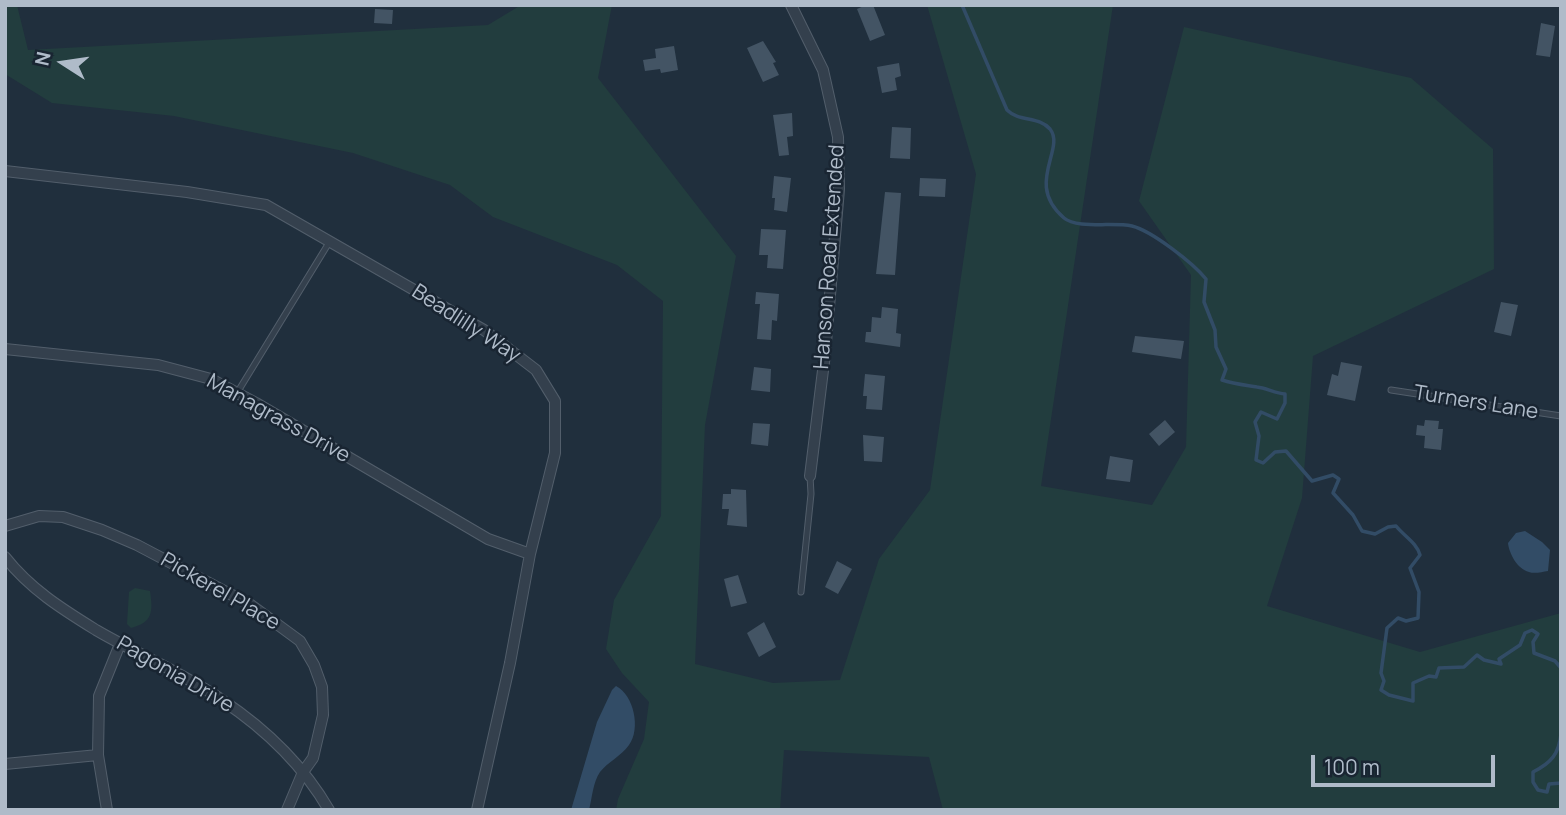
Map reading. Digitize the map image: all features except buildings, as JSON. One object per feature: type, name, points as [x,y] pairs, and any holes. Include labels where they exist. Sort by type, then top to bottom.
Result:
[{"type":"street","name":"Hanson Road Extended","points":[[790,5],[823,70],[838,137],[839,189],[825,354],[810,476]]},
{"type":"street","name":"Beadlilly Way","points":[[5,171],[187,192],[266,205],[484,330],[536,370],[555,401],[555,453],[530,554],[518,626],[477,810]]},
{"type":"street","name":"Managrass Drive","points":[[5,349],[158,365],[211,379],[488,540],[530,554]]},
{"type":"street","name":"Pickerel Place","points":[[5,526],[39,516],[63,517],[102,530],[137,545],[251,605],[300,641],[314,665],[322,687],[323,715],[313,758],[303,772],[287,810]]},
{"type":"street","name":"Pagonia Drive","points":[[5,557],[24,580],[41,594],[120,644],[220,698],[249,720],[303,772],[329,810]]},
{"type":"street","points":[[107,810],[98,754],[99,696],[120,644]]},
{"type":"street","points":[[5,764],[98,754]]},
{"type":"lane","points":[[237,393],[330,241]]},
{"type":"lane","name":"Turners Lane","points":[[1391,390],[1561,416]]},
{"type":"lane","points":[[801,592],[811,494],[810,476]]},
{"type":"green space","points":[[5,5],[17,5],[28,50],[488,25],[521,5],[612,5],[598,78],[736,256],[705,425],[695,664],[773,683],[840,680],[879,559],[930,490],[976,174],[927,5],[1113,5],[1041,486],[1152,505],[1186,447],[1191,275],[1139,201],[1184,27],[1411,78],[1493,149],[1494,269],[1313,356],[1302,498],[1267,606],[1420,652],[1561,613],[1561,810],[943,810],[929,757],[784,750],[780,810],[616,810],[618,799],[644,739],[649,702],[622,673],[606,649],[614,600],[661,516],[663,301],[617,265],[493,217],[450,185],[353,153],[174,116],[52,103],[5,74]]},
{"type":"green space","points":[[135,588],[150,591],[151,610],[144,623],[131,628],[127,624],[129,592]]},
{"type":"water","points":[[1525,531],[1550,550],[1548,571],[1529,572],[1514,560],[1508,543],[1516,533]]},
{"type":"water","points":[[616,686],[627,697],[634,713],[633,738],[626,749],[600,772],[594,785],[589,810],[571,810],[597,722]]},
{"type":"waterway","points":[[962,5],[1007,110],[1017,116],[1040,122],[1050,129],[1054,137],[1046,180],[1047,193],[1053,205],[1070,221],[1124,225],[1140,229],[1182,257],[1206,279],[1204,302],[1215,330],[1216,347],[1226,369],[1222,380],[1285,394],[1285,403],[1277,419],[1261,412],[1255,422],[1259,436],[1256,460],[1263,463],[1275,452],[1286,451],[1312,481],[1333,475],[1339,479],[1333,493],[1353,515],[1362,531],[1375,534],[1396,526],[1416,547],[1420,555],[1410,568],[1419,592],[1418,618],[1406,621],[1398,618],[1387,628],[1381,673],[1384,681],[1381,690],[1389,695],[1413,701],[1413,683],[1429,676],[1436,677],[1439,668],[1464,667],[1477,655],[1484,660],[1501,664],[1499,659],[1520,645],[1525,633],[1532,630],[1538,634],[1533,642],[1534,653],[1555,661],[1561,668]]},
{"type":"waterway","points":[[1561,734],[1553,757],[1533,772],[1533,782],[1538,790],[1547,792],[1549,784],[1561,783]]}]
